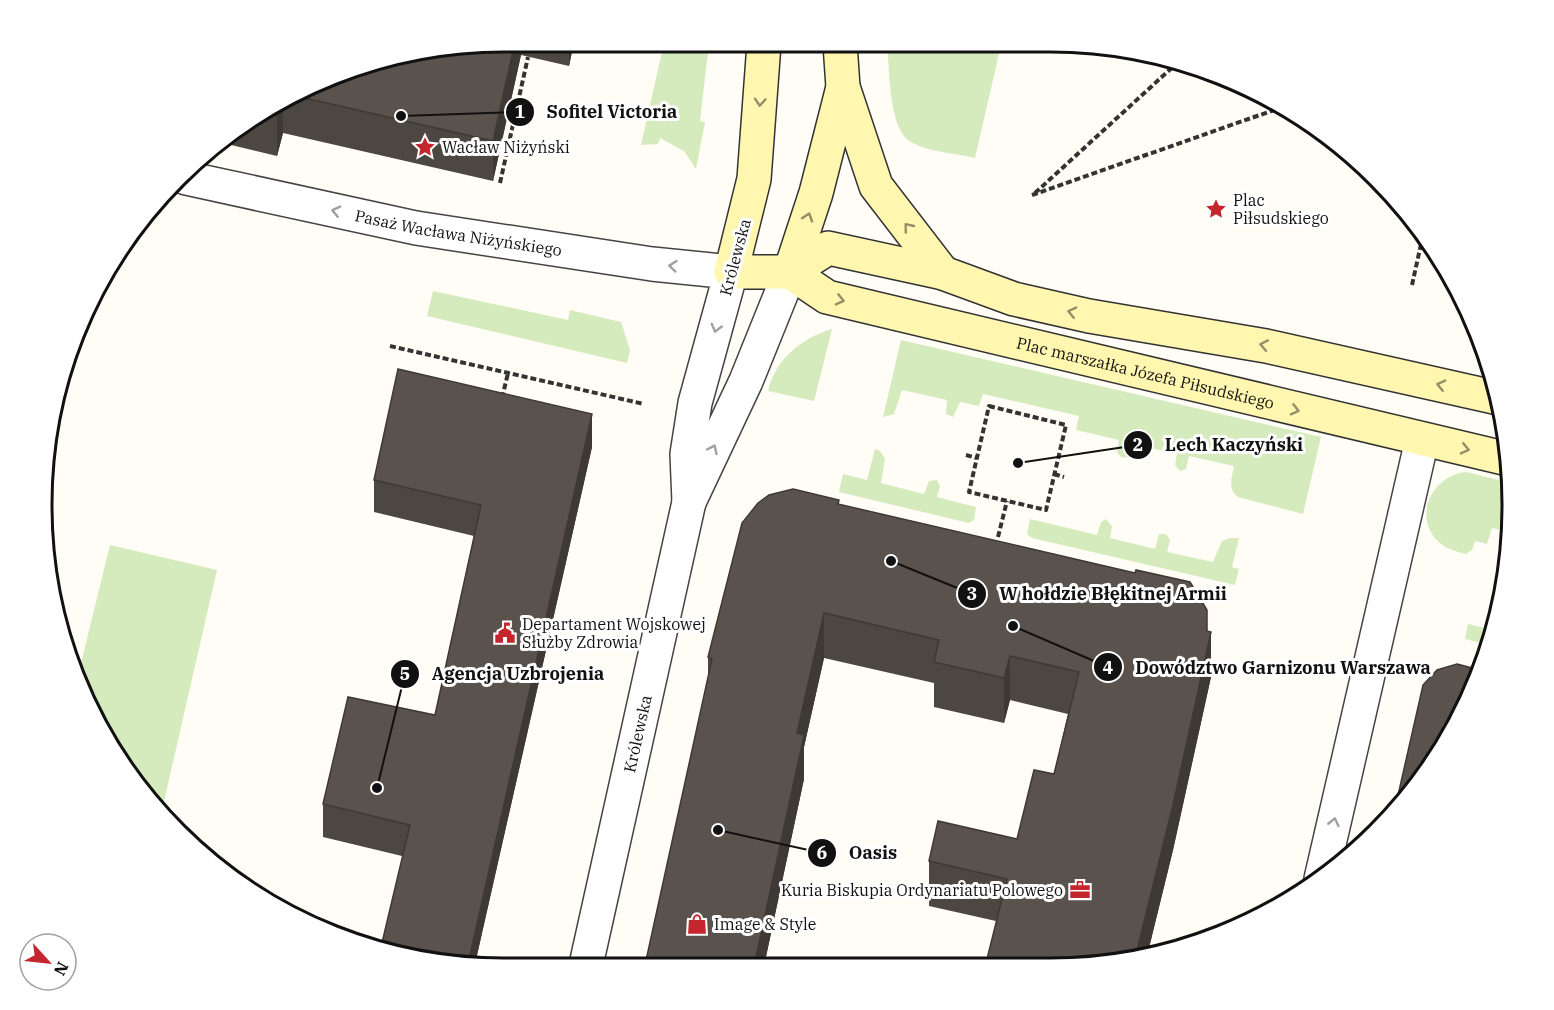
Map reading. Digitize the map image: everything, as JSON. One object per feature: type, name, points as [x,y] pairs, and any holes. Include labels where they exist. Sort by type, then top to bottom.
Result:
[{"type":"street","name":"Królewska","points":[[689,502],[687,454],[695,403],[754,179],[763,52]]},
{"type":"street","points":[[841,52],[843,87],[876,186],[943,273]]},
{"type":"street","points":[[790,272],[816,193],[843,87]]},
{"type":"street","name":"Pasaż Wacława Niżyńskiego","points":[[191,179],[416,228],[652,264],[731,272]]},
{"type":"street","points":[[731,272],[790,272],[828,248],[943,273],[1014,299],[1089,316],[1266,346],[1488,396]]},
{"type":"street","name":"Królewska","points":[[588,958],[689,502],[746,381],[790,272]]},
{"type":"street","name":"Plac marszałka Józefa Piłsudskiego","points":[[790,272],[827,297],[1499,457]]},
{"type":"street","points":[[1324,864],[1422,440]]},
{"type":"path","points":[[500,183],[528,57]]},
{"type":"path","points":[[1170,69],[1032,195],[1271,111]]},
{"type":"path","points":[[1412,285],[1420,247]]},
{"type":"path","points":[[390,346],[644,404]]},
{"type":"path","points":[[500,406],[508,373]]},
{"type":"path","points":[[989,406],[1066,424],[1054,474],[1046,510],[969,492],[989,406]]},
{"type":"path","points":[[966,455],[976,458]]},
{"type":"path","points":[[1054,474],[1064,477]]},
{"type":"path","points":[[998,537],[1007,501]]},
{"type":"green space","points":[[662,52],[708,52],[700,121],[705,122],[696,169],[684,151],[660,138],[658,144],[641,145]]},
{"type":"green space","points":[[888,52],[999,52],[975,158],[925,148],[911,142],[903,135],[894,112]]},
{"type":"green space","points":[[433,291],[568,320],[570,310],[621,322],[630,350],[627,363],[427,316]]},
{"type":"green space","points":[[832,329],[814,401],[768,391],[777,369],[791,351],[810,338]]},
{"type":"green space","points":[[901,340],[1321,437],[1303,514],[1238,497],[1231,487],[1234,466],[1189,456],[1186,469],[1180,471],[1175,465],[1177,454],[1133,444],[1127,458],[1121,457],[1117,452],[1119,440],[1076,430],[1079,416],[983,394],[979,406],[960,402],[953,417],[946,414],[947,400],[902,390],[894,414],[883,417]]},
{"type":"green space","points":[[875,449],[880,451],[885,459],[881,483],[924,494],[929,481],[937,480],[940,486],[937,497],[976,507],[974,520],[969,523],[839,492],[843,474],[867,480]]},
{"type":"green space","points":[[1467,472],[1501,481],[1501,530],[1492,528],[1487,544],[1475,541],[1472,550],[1466,554],[1444,546],[1434,536],[1428,525],[1426,513],[1428,502],[1434,491],[1454,475]]},
{"type":"green space","points":[[1030,519],[1097,535],[1101,522],[1106,519],[1112,526],[1110,538],[1155,549],[1159,534],[1166,534],[1170,540],[1167,552],[1213,562],[1222,541],[1239,538],[1232,567],[1239,569],[1235,585],[1032,538],[1027,534]]},
{"type":"green space","points":[[110,545],[217,570],[164,802],[146,780],[113,731],[99,705],[81,662]]},
{"type":"green space","points":[[1468,624],[1484,628],[1479,643],[1465,639]]},
{"type":"building","points":[[513,52],[493,141],[306,98],[360,77],[417,61],[475,53]]},
{"type":"building","name":"Departament Wojskowej Służby Zdrowia","points":[[398,369],[592,414],[470,956],[417,949],[383,940],[410,825],[323,804],[348,697],[435,715],[481,505],[374,480]]},
{"type":"building","points":[[793,489],[839,500],[838,504],[1135,573],[1136,570],[1190,582],[1207,610],[1207,631],[1211,632],[1173,805],[1137,949],[1079,957],[987,958],[1007,879],[929,861],[938,821],[1017,839],[1034,770],[1054,774],[1079,672],[1010,656],[1004,678],[934,662],[939,640],[824,613],[797,733],[804,735],[756,958],[647,958],[712,659],[708,657],[742,523],[758,503],[769,495]]},
{"type":"building","points":[[1457,664],[1471,668],[1441,731],[1399,791],[1423,685],[1437,670]]},
{"type":"place","name":"Sofitel Victoria","points":[[401,116]]},
{"type":"place","name":"Wacław Niżyński","points":[[425,147]]},
{"type":"place","name":"Plac Piłsudskiego","points":[[1216,209]]},
{"type":"place","name":"Lech Kaczyński","points":[[1018,463]]},
{"type":"place","name":"W hołdzie Błękitnej Armii","points":[[891,561]]},
{"type":"place","name":"Dowództwo Garnizonu Warszawa","points":[[1013,626]]},
{"type":"place","name":"Departament Wojskowej Służby Zdrowia","points":[[505,633]]},
{"type":"place","name":"Agencja Uzbrojenia","points":[[377,788]]},
{"type":"place","name":"Oasis","points":[[718,830]]},
{"type":"place","name":"Kuria Biskupia Ordynariatu Polowego","points":[[1080,890]]},
{"type":"place","name":"Image & Style","points":[[697,924]]}]
